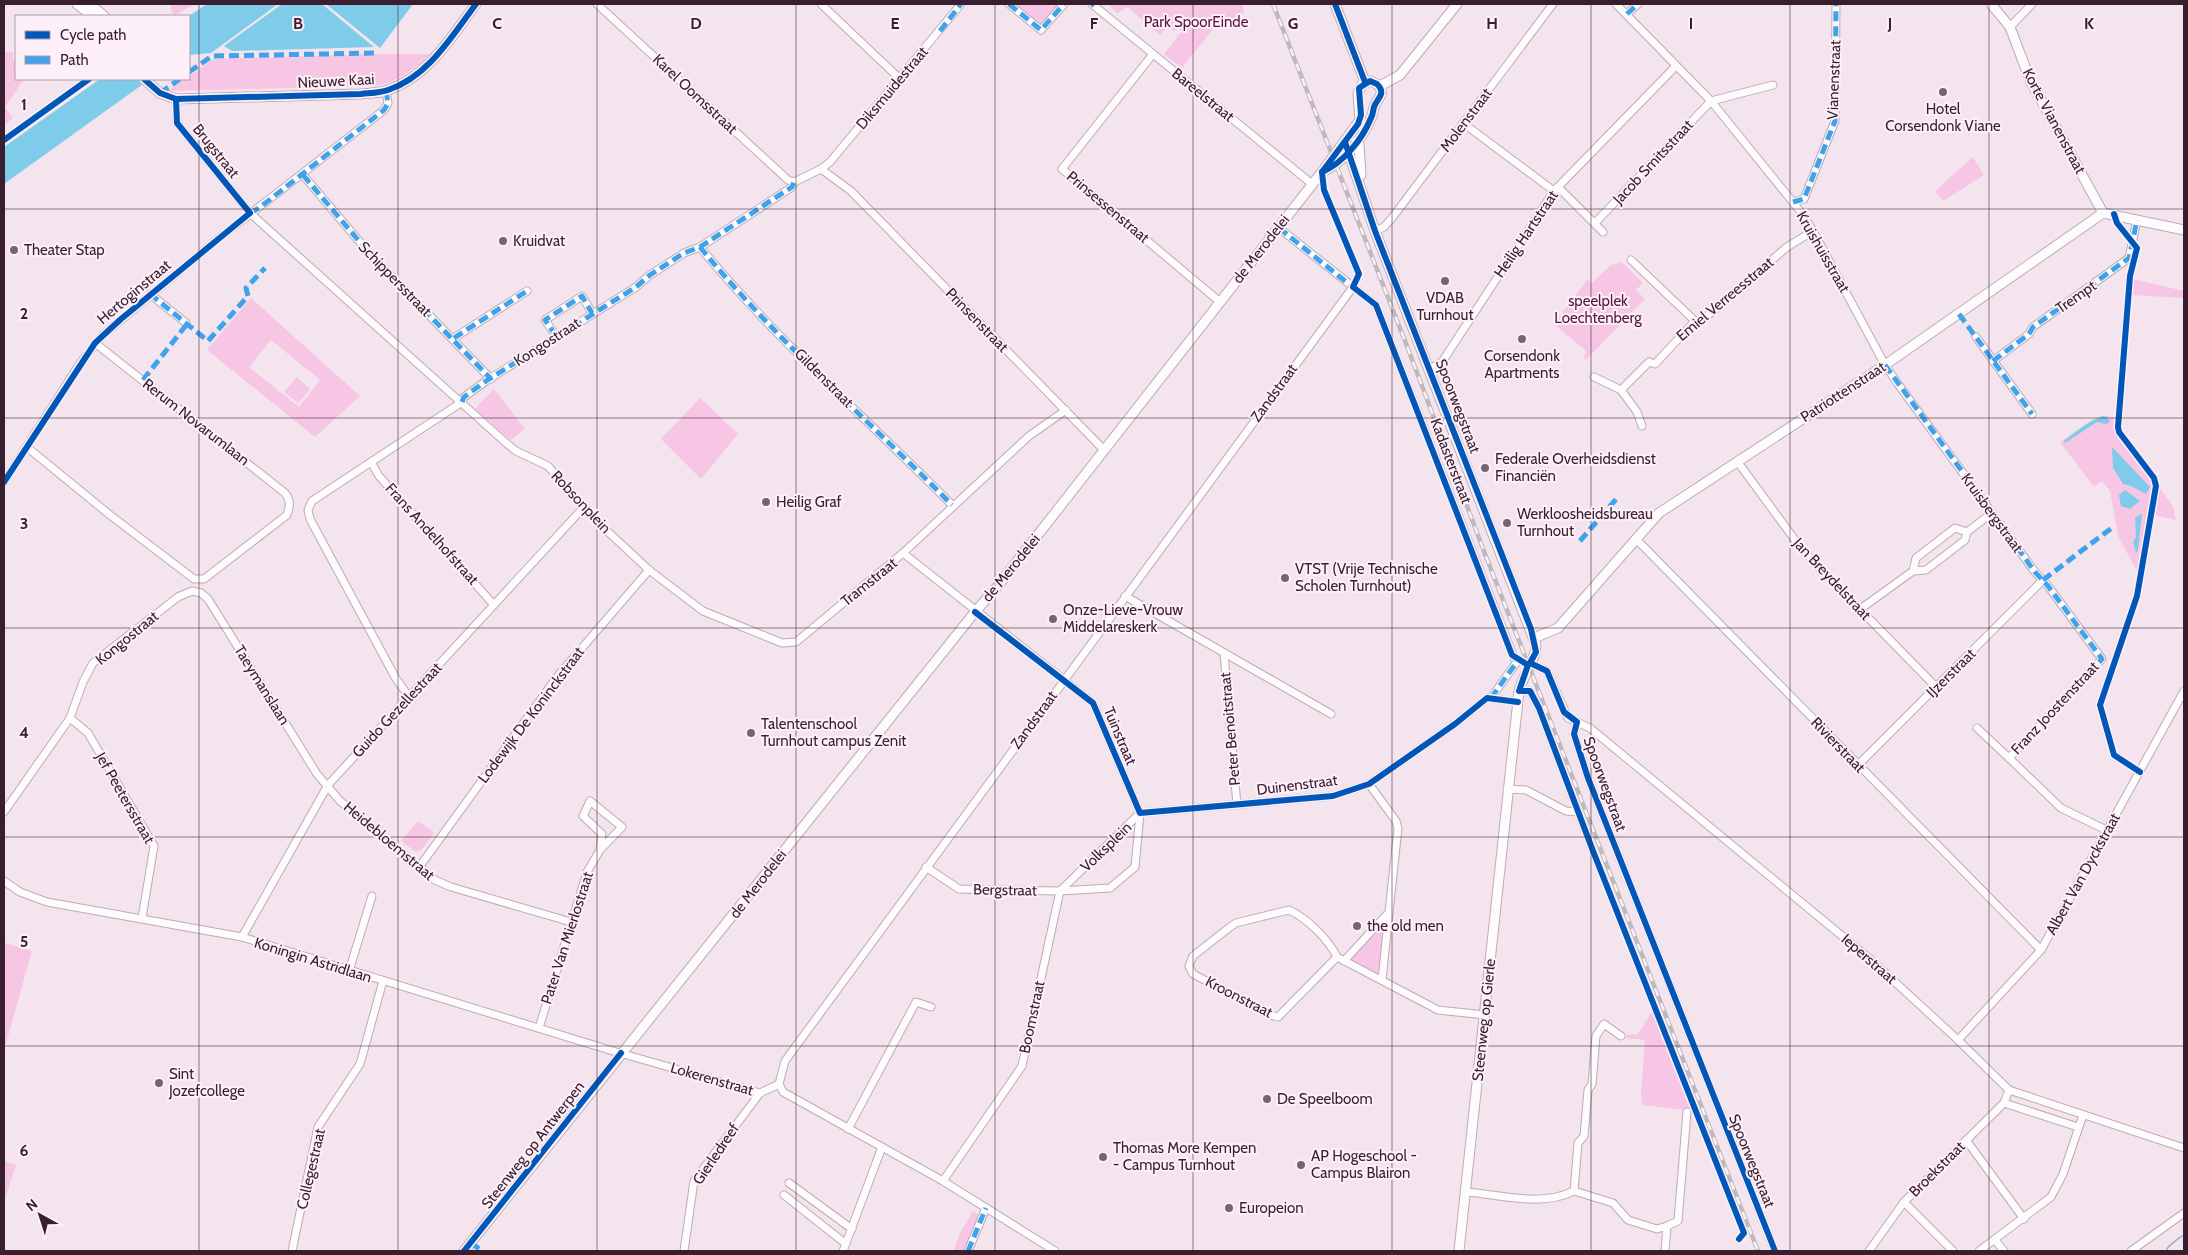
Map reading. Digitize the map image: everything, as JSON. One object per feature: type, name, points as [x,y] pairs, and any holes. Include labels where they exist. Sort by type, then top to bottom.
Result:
[{"type":"main road","points":[[2173,1251],[2184,1242]]},
{"type":"street","points":[[77,4],[91,15]]},
{"type":"street","points":[[90,4],[103,15]]},
{"type":"street","name":"Nieuwe Kaai","points":[[145,81],[160,93],[176,99],[361,94],[386,91],[416,76],[426,67],[476,4]]},
{"type":"street","name":"Karel Oomsstraat","points":[[597,4],[788,180],[794,182]]},
{"type":"street","points":[[821,4],[900,79]]},
{"type":"street","name":"Diksmuidestraat","points":[[821,169],[900,79],[961,4]]},
{"type":"street","points":[[1013,5],[1041,30],[1064,4]]},
{"type":"street","points":[[1335,4],[1365,82],[1373,82],[1380,86],[1400,75],[1457,4]]},
{"type":"street","name":"Molenstraat","points":[[1374,231],[1384,227],[1392,218],[1553,4]]},
{"type":"street","name":"Kruishuisstraat","points":[[1616,4],[1711,101],[1793,202],[1813,230],[1885,365]]},
{"type":"street","points":[[1626,14],[1638,4]]},
{"type":"street","name":"Vianenstraat","points":[[1793,202],[1804,199],[1835,121],[1836,4]]},
{"type":"street","name":"Korte Vianenstraat","points":[[1991,4],[2010,27],[2030,80],[2103,213]]},
{"type":"street","points":[[2010,27],[2032,4]]},
{"type":"street","name":"Bareelstraat","points":[[1093,5],[1312,184]]},
{"type":"street","name":"Prinsessenstraat","points":[[1152,54],[1062,169],[1220,302]]},
{"type":"street","name":"Heilig Hartstraat","points":[[1430,368],[1442,362],[1556,189],[1676,66]]},
{"type":"street","name":"de Merodelei","points":[[621,1054],[975,612],[998,587],[1095,464],[1103,449],[1345,142],[1360,120],[1359,88],[1365,82]]},
{"type":"street","points":[[1711,101],[1773,85]]},
{"type":"street","name":"de Merodelei","points":[[1322,172],[1332,168],[1349,152],[1356,142],[1371,118],[1374,105],[1382,97],[1380,86]]},
{"type":"street","name":"Hertoginstraat","points":[[4,482],[95,344],[150,294],[250,213],[303,175],[384,110],[388,103],[386,91]]},
{"type":"street","points":[[1359,98],[1366,105],[1374,105]]},
{"type":"street","name":"Brugstraat","points":[[176,99],[177,123],[250,213],[462,402]]},
{"type":"street","name":"Jacob Smitsstraat","points":[[1595,223],[1711,101]]},
{"type":"street","points":[[1463,123],[1556,189],[1603,232]]},
{"type":"street","name":"Spoorwegstraat","points":[[1345,142],[1374,231],[1430,368],[1534,638],[1536,652],[1530,663],[1547,671],[1564,712],[1576,722],[1574,734],[1591,786],[1775,1251]]},
{"type":"street","name":"Spoorwegstraat","points":[[1356,142],[1359,146],[1361,190]]},
{"type":"street","name":"Kongostraat","points":[[409,697],[396,677],[308,510],[312,501],[462,402],[464,397],[491,378],[636,287],[650,275],[684,253],[700,246],[792,187],[794,182],[821,169]]},
{"type":"street","name":"Prinsenstraat","points":[[821,169],[851,191],[1103,449]]},
{"type":"street","name":"Schippersstraat","points":[[303,175],[370,254],[491,378]]},
{"type":"street","points":[[2103,213],[2184,230]]},
{"type":"street","name":"Patriottenstraat","points":[[1534,638],[1558,628],[1659,513],[1885,365],[2103,213]]},
{"type":"street","name":"Trempt","points":[[1993,361],[2029,334],[2033,327],[2129,258],[2137,220]]},
{"type":"street","name":"Kadasterstraat","points":[[1279,228],[1376,305],[1516,663],[1491,698]]},
{"type":"street","name":"Emiel Verreesstraat","points":[[1621,390],[1648,362],[1654,364],[1694,321],[1698,324],[1787,247],[1813,230]]},
{"type":"street","name":"Gildenstraat","points":[[700,246],[722,274],[781,336],[952,505]]},
{"type":"street","points":[[1631,260],[1694,321]]},
{"type":"street","name":"Zandstraat","points":[[780,1084],[784,1061],[1353,287]]},
{"type":"street","points":[[454,338],[526,291]]},
{"type":"street","points":[[150,294],[186,323]]},
{"type":"street","points":[[556,336],[545,320],[582,296],[592,313]]},
{"type":"street","points":[[1976,337],[2032,414]]},
{"type":"street","name":"Rerum Novarumlaan","points":[[28,448],[110,515],[194,579],[204,578],[287,515],[290,506],[286,493],[95,344]]},
{"type":"street","name":"Kruisbergstraat","points":[[1885,365],[1992,513],[2102,659]]},
{"type":"street","points":[[1594,377],[1621,390],[1637,412],[1642,426]]},
{"type":"street","name":"Robsonplein","points":[[462,402],[516,451],[548,466],[589,514],[649,570]]},
{"type":"street","name":"Tramstraat","points":[[649,570],[703,611],[782,643],[789,643],[801,638],[903,553],[952,505],[1029,436],[1066,410]]},
{"type":"street","name":"Jan Breydelstraat","points":[[1738,461],[1803,551],[1936,687]]},
{"type":"street","name":"Frans Andelhofstraat","points":[[370,462],[379,476],[494,605]]},
{"type":"street","name":"Guido Gezellestraat","points":[[242,937],[328,785],[584,507]]},
{"type":"street","points":[[1859,610],[1913,571],[1926,570],[1965,540],[1967,532],[1992,513]]},
{"type":"street","points":[[1913,571],[1916,558],[1955,528],[1967,532]]},
{"type":"street","name":"Rivierstraat","points":[[1636,539],[2041,950]]},
{"type":"street","name":"Tuinstraat","points":[[903,553],[975,612],[1093,703],[1140,814]]},
{"type":"street","name":"Lodewijk De Koninckstraat","points":[[420,866],[557,676],[649,570]]},
{"type":"street","name":"IJzerstraat","points":[[1858,765],[2043,580]]},
{"type":"street","name":"Kongostraat","points":[[4,812],[70,718],[83,682],[93,663],[178,597],[192,591]]},
{"type":"street","name":"Taeymanslaan","points":[[192,591],[208,599],[317,774],[328,785]]},
{"type":"street","name":"Peter Benoitstraat","points":[[1125,596],[1332,714]]},
{"type":"street","name":"Peter Benoitstraat","points":[[1224,653],[1238,805]]},
{"type":"street","name":"Franz Joostenstraat","points":[[2009,758],[2102,659]]},
{"type":"street","name":"Steenweg op Gierle","points":[[1460,1251],[1507,789],[1519,690],[1530,663]]},
{"type":"street","points":[[1519,690],[1530,691],[1539,708],[1592,851]]},
{"type":"street","name":"Albert Van Dyckstraat","points":[[1958,1040],[2041,950],[2184,692]]},
{"type":"street","name":"Duinenstraat","points":[[1140,814],[1333,796],[1369,784],[1455,724],[1487,698],[1491,698]]},
{"type":"street","points":[[1491,698],[1518,702]]},
{"type":"street","name":"Jef Peetersstraat","points":[[70,718],[88,733],[154,846],[142,918]]},
{"type":"street","name":"Ieperstraat","points":[[1576,722],[1590,728],[1870,959],[2009,1090],[2184,1148]]},
{"type":"street","name":"Franz Joostenstraat","points":[[1977,728],[2061,808],[2106,830]]},
{"type":"street","points":[[1369,784],[1396,822],[1398,828],[1382,980]]},
{"type":"street","name":"Heidebloemstraat","points":[[328,785],[340,801],[435,880],[450,887],[571,922]]},
{"type":"street","points":[[1507,789],[1526,790],[1566,811],[1578,812]]},
{"type":"street","name":"Pater Van Mierlostraat","points":[[539,1028],[587,872],[600,850],[622,827],[590,801],[583,816],[602,834],[600,850]]},
{"type":"street","name":"Volksplein","points":[[1060,891],[1110,888],[1134,867],[1140,814]]},
{"type":"street","name":"Volksplein","points":[[1060,891],[1140,814]]},
{"type":"street","name":"Bergstraat","points":[[926,867],[959,889],[1060,891]]},
{"type":"street","name":"Koningin Astridlaan","points":[[4,881],[20,892],[47,902],[242,937],[621,1054]]},
{"type":"street","name":"Boomstraat","points":[[943,1181],[1022,1066],[1060,891]]},
{"type":"street","points":[[349,971],[372,896]]},
{"type":"street","name":"Kroonstraat","points":[[1290,910],[1298,914],[1341,959],[1278,1016],[1270,1016],[1193,974],[1189,966],[1193,956],[1230,927],[1290,910]]},
{"type":"street","points":[[1389,912],[1341,959],[1438,1010],[1485,1015]]},
{"type":"street","name":"Collegestraat","points":[[292,1251],[318,1127],[360,1064],[383,982]]},
{"type":"street","points":[[848,1129],[916,1002],[931,1007]]},
{"type":"street","points":[[1574,1191],[1578,1143],[1584,1136],[1596,1036],[1604,1024],[1621,1036]]},
{"type":"street","name":"Lokerenstraat","points":[[621,1054],[760,1093],[780,1084]]},
{"type":"street","name":"Steenweg op Antwerpen","points":[[464,1251],[621,1054]]},
{"type":"street","points":[[780,1084],[783,1092],[943,1181],[1055,1251]]},
{"type":"street","name":"Broekstraat","points":[[1869,1251],[1904,1202],[2004,1103],[2009,1090]]},
{"type":"street","name":"Gierledreef","points":[[684,1251],[694,1181],[760,1093]]},
{"type":"street","points":[[2004,1103],[2078,1127]]},
{"type":"street","points":[[1467,1192],[1529,1198],[1558,1198],[1574,1191],[1613,1203],[1628,1220],[1657,1229],[1667,1226],[1678,1221],[1687,1112]]},
{"type":"street","points":[[1978,1251],[2024,1219],[2045,1202],[2058,1187],[2083,1115]]},
{"type":"street","points":[[1966,1140],[2024,1219]]},
{"type":"street","points":[[843,1251],[882,1147]]},
{"type":"street","points":[[789,1183],[852,1230]]},
{"type":"street","points":[[784,1195],[846,1244]]},
{"type":"street","points":[[1904,1202],[1953,1251]]},
{"type":"street","points":[[968,1251],[986,1208]]},
{"type":"street","points":[[2131,1251],[2184,1213]]},
{"type":"street","points":[[1665,1251],[1667,1226]]},
{"type":"street","points":[[1995,1240],[2004,1251]]},
{"type":"green space","points":[[174,4],[194,4],[176,15],[174,15],[170,7]]},
{"type":"green space","points":[[1019,4],[1059,4],[1041,25],[1018,6]]},
{"type":"green space","name":"Park SpoorEinde","points":[[1107,4],[1242,4],[1244,11],[1231,27],[1221,19],[1182,68],[1164,54],[1182,31],[1177,27],[1174,31],[1168,26],[1160,35],[1127,7],[1118,13]]},
{"type":"green space","points":[[4,52],[13,52],[15,80],[23,80],[5,107],[13,118],[4,125]]},
{"type":"green space","points":[[430,54],[405,74],[391,82],[375,86],[168,91],[184,80],[190,80],[190,75],[214,59]]},
{"type":"green space","points":[[1973,157],[1984,175],[1943,201],[1935,191]]},
{"type":"green space","name":"speelplek Loechtenberg","points":[[1622,262],[1643,283],[1636,290],[1645,299],[1586,360],[1584,358],[1586,351],[1554,324],[1587,280],[1592,283],[1611,265]]},
{"type":"green space","points":[[2133,279],[2184,291],[2184,298],[2132,295]]},
{"type":"green space","points":[[251,298],[360,396],[315,437],[207,350]],"holes":[[[271,340],[320,380],[299,407],[249,367]]]},
{"type":"green space","points":[[297,377],[310,389],[298,403],[284,392]]},
{"type":"green space","points":[[494,389],[525,429],[511,440],[475,409]]},
{"type":"green space","points":[[700,398],[738,434],[701,479],[661,439]]},
{"type":"green space","points":[[2104,415],[2115,418],[2117,433],[2152,483],[2139,575],[2118,536],[2110,491],[2102,481],[2094,487],[2060,442],[2089,422]]},
{"type":"green space","points":[[2158,486],[2173,506],[2176,520],[2154,515]]},
{"type":"green space","points":[[418,821],[434,833],[421,850],[416,852],[401,841]]},
{"type":"green space","points":[[1386,920],[1381,978],[1348,960]]},
{"type":"green space","points":[[4,943],[32,951],[4,1050]]},
{"type":"green space","points":[[1654,1008],[1693,1111],[1642,1105],[1641,1094],[1645,1040],[1626,1038],[1626,1035],[1638,1034]]},
{"type":"green space","points":[[4,1161],[16,1165],[4,1202]]},
{"type":"green space","points":[[973,1211],[981,1216],[966,1251],[953,1251],[961,1231]]},
{"type":"water","points":[[207,4],[278,4],[211,53],[190,55],[190,15]]},
{"type":"water","points":[[282,4],[322,4],[374,47],[232,51],[224,46]]},
{"type":"water","points":[[326,4],[413,4],[380,48]]},
{"type":"water","points":[[99,80],[149,80],[4,184],[4,147]]},
{"type":"water","points":[[2103,416],[2107,417],[2110,422],[2106,424],[2097,422],[2065,443],[2064,441],[2082,427]]},
{"type":"water","points":[[2112,447],[2150,487],[2146,494],[2123,484],[2113,468]]},
{"type":"water","points":[[2125,490],[2140,501],[2130,509],[2121,506],[2119,495]]},
{"type":"water","points":[[2142,513],[2138,550],[2136,553],[2133,542],[2136,537],[2135,518]]},
{"type":"railway","points":[[1273,4],[1407,346],[1485,554],[1758,1251]]},
{"type":"marked path","points":[[940,31],[961,4]]},
{"type":"marked path","points":[[1009,4],[1041,30],[1064,4]]},
{"type":"marked path","points":[[1627,14],[1638,4]]},
{"type":"marked path","points":[[1793,202],[1804,199],[1835,121],[1836,4]]},
{"type":"marked path","points":[[190,71],[212,56],[378,53]]},
{"type":"marked path","points":[[160,93],[179,80]]},
{"type":"marked path","points":[[250,213],[259,208],[384,110],[388,103],[386,91]]},
{"type":"marked path","points":[[303,175],[370,254],[491,379]]},
{"type":"marked path","points":[[462,402],[464,397],[486,381],[636,287],[650,275],[684,253],[700,247],[792,187],[794,182]]},
{"type":"marked path","points":[[1993,361],[2029,334],[2033,327],[2129,258],[2137,220]]},
{"type":"marked path","points":[[1279,228],[1355,289]]},
{"type":"marked path","points":[[700,247],[791,347],[952,505]]},
{"type":"marked path","points":[[150,294],[208,341],[248,296],[246,288],[265,268]]},
{"type":"marked path","points":[[454,338],[527,291]]},
{"type":"marked path","points":[[556,336],[545,320],[582,296],[592,313]]},
{"type":"marked path","points":[[1959,314],[2032,414]]},
{"type":"marked path","points":[[143,380],[187,324]]},
{"type":"marked path","points":[[1885,365],[2035,572],[2048,586],[2102,659],[2070,693]]},
{"type":"marked path","points":[[1580,541],[1617,498]]},
{"type":"marked path","points":[[2043,580],[2113,527]]},
{"type":"marked path","points":[[1491,698],[1516,663],[1513,655]]},
{"type":"marked path","points":[[968,1251],[986,1208]]},
{"type":"marked path","points":[[471,1243],[482,1251]]},
{"type":"cycle path","points":[[145,80],[160,93],[176,99],[382,92],[402,84],[427,66],[448,42],[476,4]]},
{"type":"cycle path","points":[[1335,4],[1365,82]]},
{"type":"cycle path","points":[[4,140],[88,80]]},
{"type":"cycle path","points":[[1370,81],[1380,87],[1381,93],[1367,126],[1351,150],[1337,163],[1322,172],[1358,124],[1361,115],[1359,88],[1370,81]]},
{"type":"cycle path","points":[[4,482],[95,343],[121,319],[250,213],[177,123],[176,99]]},
{"type":"cycle path","points":[[1345,142],[1375,231],[1531,629],[1536,652],[1530,663],[1547,671],[1564,712],[1577,722],[1574,734],[1588,778],[1775,1251]]},
{"type":"cycle path","points":[[1322,172],[1324,190],[1359,274],[1353,287],[1376,305],[1512,655],[1528,665],[1519,691],[1530,691],[1539,708],[1593,851],[1744,1233],[1739,1239]]},
{"type":"cycle path","points":[[2114,214],[2117,223],[2137,248],[2130,276],[2118,427],[2119,432],[2154,478],[2156,486],[2137,596],[2100,705],[2114,755],[2140,772]]},
{"type":"cycle path","points":[[975,612],[1093,703],[1140,813],[1333,796],[1369,784],[1455,724],[1487,698],[1518,702]]},
{"type":"cycle path","points":[[464,1251],[621,1053]]},
{"type":"place","name":"Hotel Corsendonk Viane","points":[[1943,92]]},
{"type":"place","name":"Kruidvat","points":[[503,241]]},
{"type":"place","name":"Theater Stap","points":[[14,250]]},
{"type":"place","name":"VDAB Turnhout","points":[[1445,281]]},
{"type":"place","name":"Corsendonk Apartments","points":[[1522,339]]},
{"type":"place","name":"Federale Overheidsdienst Financiën","points":[[1485,468]]},
{"type":"place","name":"Heilig Graf","points":[[766,502]]},
{"type":"place","name":"Werkloosheidsbureau Turnhout","points":[[1507,523]]},
{"type":"place","name":"VTST (Vrije Technische Scholen Turnhout)","points":[[1285,578]]},
{"type":"place","name":"Onze-Lieve-Vrouw Middelareskerk","points":[[1053,619]]},
{"type":"place","name":"Talentenschool Turnhout campus Zenit","points":[[751,733]]},
{"type":"place","name":"the old men","points":[[1357,926]]},
{"type":"place","name":"Sint Jozefcollege","points":[[159,1083]]},
{"type":"place","name":"De Speelboom","points":[[1267,1099]]},
{"type":"place","name":"Thomas More Kempen - Campus Turnhout","points":[[1103,1157]]},
{"type":"place","name":"AP Hogeschool - Campus Blairon","points":[[1301,1165]]},
{"type":"place","name":"Europeion","points":[[1229,1208]]}]
